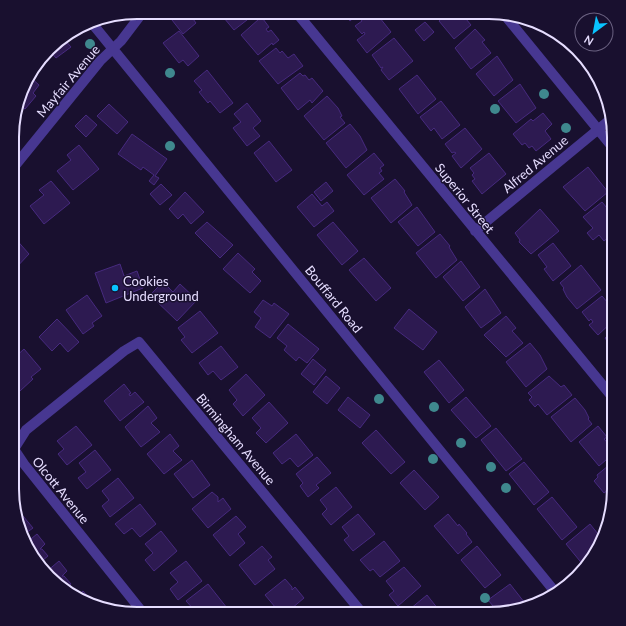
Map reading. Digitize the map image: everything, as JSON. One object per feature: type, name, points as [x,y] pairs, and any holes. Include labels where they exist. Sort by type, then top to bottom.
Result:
[{"type":"street","name":"Mayfair Avenue","points":[[19,162],[100,61],[137,19]]},
{"type":"street","name":"Superior Street","points":[[302,19],[607,391]]},
{"type":"street","points":[[509,21],[607,141]]},
{"type":"street","name":"Bouffard Road","points":[[95,27],[552,588]]},
{"type":"street","name":"Alfred Avenue","points":[[475,231],[606,122]]},
{"type":"street","name":"Birmingham Avenue","points":[[75,390],[124,351],[139,342],[357,607]]},
{"type":"street","name":"Olcott Avenue","points":[[19,441],[26,430],[75,390]]},
{"type":"street","name":"Olcott Avenue","points":[[19,456],[138,607]]},
{"type":"building","points":[[193,19],[196,23],[183,34],[172,20]]},
{"type":"building","points":[[225,19],[248,19],[234,30]]},
{"type":"building","points":[[259,19],[263,19],[269,27],[266,29],[268,32],[271,30],[279,40],[273,45],[272,43],[258,55],[241,35]]},
{"type":"building","points":[[361,19],[381,19],[391,32],[367,53],[357,40],[365,34],[364,32],[362,34],[355,26],[362,21]]},
{"type":"building","points":[[441,19],[466,19],[471,25],[454,39],[439,21]]},
{"type":"building","points":[[425,22],[434,32],[424,41],[415,30]]},
{"type":"building","points":[[475,29],[485,40],[482,42],[491,53],[471,69],[455,48]]},
{"type":"building","points":[[179,31],[199,56],[188,66],[183,60],[179,63],[163,43]]},
{"type":"building","points":[[394,38],[413,61],[389,80],[381,70],[383,67],[381,68],[372,55]]},
{"type":"building","points":[[67,42],[71,47],[56,58],[52,54]]},
{"type":"building","points":[[276,48],[280,53],[282,51],[288,58],[294,54],[303,66],[278,84],[259,61]]},
{"type":"building","points":[[497,56],[513,80],[494,96],[476,74]]},
{"type":"building","points":[[207,70],[233,103],[220,113],[210,101],[208,103],[199,92],[202,90],[194,81]]},
{"type":"building","points":[[300,73],[303,76],[305,75],[309,80],[312,78],[323,91],[312,103],[310,100],[298,110],[281,88]]},
{"type":"building","points":[[417,75],[436,99],[418,114],[399,89]]},
{"type":"building","points":[[34,80],[39,85],[33,93],[36,96],[25,109],[23,107],[25,99]]},
{"type":"building","points":[[520,84],[536,108],[516,123],[498,101]]},
{"type":"building","points":[[327,96],[338,108],[342,116],[340,117],[345,123],[324,140],[304,116]]},
{"type":"building","points":[[441,101],[460,125],[442,139],[434,128],[431,131],[420,117]]},
{"type":"building","points":[[247,103],[261,121],[253,128],[260,136],[247,146],[233,128],[241,122],[234,114]]},
{"type":"building","points":[[109,104],[128,122],[117,134],[97,116]]},
{"type":"building","points":[[543,113],[552,124],[545,131],[551,139],[536,151],[532,146],[529,148],[525,143],[522,145],[513,134],[531,119],[533,121]]},
{"type":"building","points":[[86,115],[97,125],[86,137],[75,126]]},
{"type":"building","points":[[350,124],[360,136],[367,150],[346,168],[326,143]]},
{"type":"building","points":[[465,128],[482,149],[461,168],[452,156],[456,153],[452,153],[445,144]]},
{"type":"building","points":[[132,134],[167,159],[155,176],[159,178],[154,185],[149,181],[154,175],[143,167],[141,170],[118,154]]},
{"type":"building","points":[[269,141],[292,170],[276,182],[254,153]]},
{"type":"building","points":[[79,145],[99,169],[73,190],[57,171],[71,160],[67,155]]},
{"type":"building","points":[[374,153],[384,165],[380,168],[382,171],[379,173],[384,179],[364,195],[347,175]]},
{"type":"building","points":[[489,153],[506,174],[482,194],[472,181],[475,179],[472,175],[474,173],[470,168]]},
{"type":"building","points":[[588,167],[607,191],[607,193],[585,211],[563,187]]},
{"type":"building","points":[[395,179],[405,191],[404,192],[412,205],[391,223],[371,198]]},
{"type":"building","points":[[51,181],[70,203],[44,224],[30,206],[44,195],[39,190]]},
{"type":"building","points":[[326,182],[333,191],[321,201],[314,192]]},
{"type":"building","points":[[161,184],[172,195],[160,205],[150,194]]},
{"type":"building","points":[[185,192],[204,212],[191,224],[183,214],[178,219],[169,209]]},
{"type":"building","points":[[312,194],[322,206],[327,202],[334,211],[314,227],[297,207]]},
{"type":"building","points":[[602,202],[607,208],[607,239],[604,241],[599,235],[593,240],[587,233],[593,228],[583,217]]},
{"type":"building","points":[[417,207],[435,232],[418,246],[398,222]]},
{"type":"building","points":[[540,209],[559,231],[531,254],[519,242],[520,240],[515,233]]},
{"type":"building","points":[[207,222],[233,245],[220,258],[195,233]]},
{"type":"building","points":[[333,222],[358,251],[342,265],[317,235]]},
{"type":"building","points":[[440,234],[450,246],[449,247],[457,260],[436,278],[416,253]]},
{"type":"building","points":[[19,243],[29,254],[19,265]]},
{"type":"building","points":[[553,243],[571,266],[553,281],[544,269],[547,267],[538,255]]},
{"type":"building","points":[[238,253],[255,269],[252,272],[261,281],[250,293],[223,269]]},
{"type":"building","points":[[364,258],[391,288],[376,301],[349,270]]},
{"type":"building","points":[[461,261],[480,287],[463,301],[443,277]]},
{"type":"building","points":[[120,264],[124,276],[137,271],[143,288],[106,303],[95,273]]},
{"type":"building","points":[[581,265],[601,290],[577,309],[567,297],[563,289],[564,288],[560,283]]},
{"type":"building","points":[[163,282],[173,292],[180,284],[197,300],[177,321],[150,295]]},
{"type":"building","points":[[485,289],[501,313],[481,328],[465,307]]},
{"type":"building","points":[[87,295],[102,316],[92,323],[94,326],[83,334],[66,310]]},
{"type":"building","points":[[602,296],[607,302],[607,327],[598,335],[589,325],[593,322],[591,319],[589,321],[582,312]]},
{"type":"building","points":[[263,300],[272,306],[274,303],[289,314],[270,338],[255,327],[261,318],[254,312]]},
{"type":"building","points":[[409,309],[437,332],[423,350],[394,328]]},
{"type":"building","points":[[200,311],[218,333],[192,353],[181,340],[185,337],[178,328]]},
{"type":"building","points":[[506,316],[516,328],[512,331],[523,343],[506,357],[484,335]]},
{"type":"building","points":[[57,319],[79,342],[68,352],[60,343],[52,351],[39,337]]},
{"type":"building","points":[[288,324],[319,349],[307,363],[299,357],[296,361],[284,350],[287,346],[277,338]]},
{"type":"building","points":[[530,343],[540,355],[547,369],[526,387],[506,362]]},
{"type":"building","points":[[221,346],[238,367],[221,380],[213,371],[208,375],[199,363]]},
{"type":"building","points":[[24,349],[41,369],[31,377],[33,379],[20,391],[19,390],[19,354]]},
{"type":"building","points":[[313,359],[326,370],[314,385],[301,374]]},
{"type":"building","points":[[439,360],[464,390],[449,403],[424,372]]},
{"type":"building","points":[[246,374],[265,395],[243,416],[233,404],[237,400],[229,390]]},
{"type":"building","points":[[326,376],[340,388],[327,404],[313,392]]},
{"type":"building","points":[[549,376],[561,387],[564,385],[572,395],[547,415],[538,404],[535,407],[529,400],[532,397],[528,393]]},
{"type":"building","points":[[124,384],[131,393],[129,394],[130,396],[135,392],[144,402],[120,421],[104,401]]},
{"type":"building","points":[[348,397],[370,415],[360,428],[338,410]]},
{"type":"building","points":[[466,397],[491,426],[476,438],[451,410]]},
{"type":"building","points":[[575,398],[585,410],[589,418],[588,419],[592,424],[571,442],[551,417]]},
{"type":"building","points":[[269,402],[288,423],[266,443],[256,433],[261,428],[252,418]]},
{"type":"building","points":[[148,406],[157,418],[151,423],[160,432],[141,447],[125,427]]},
{"type":"building","points":[[76,426],[92,445],[67,465],[58,454],[64,449],[57,441]]},
{"type":"building","points":[[598,426],[607,437],[604,439],[607,442],[607,459],[599,466],[579,442]]},
{"type":"building","points":[[496,428],[522,459],[506,471],[481,440]]},
{"type":"building","points":[[376,430],[405,462],[391,474],[362,443]]},
{"type":"building","points":[[170,434],[179,446],[173,451],[182,460],[164,474],[147,454]]},
{"type":"building","points":[[296,434],[313,455],[298,467],[290,458],[282,464],[273,453]]},
{"type":"building","points":[[95,450],[111,470],[87,489],[78,478],[86,472],[79,463]]},
{"type":"building","points":[[317,457],[331,473],[316,485],[319,488],[308,497],[300,486],[303,483],[296,474]]},
{"type":"building","points":[[192,460],[210,485],[193,498],[174,474]]},
{"type":"building","points":[[524,462],[549,492],[534,505],[509,474]]},
{"type":"building","points":[[607,467],[607,491],[604,493],[594,481],[598,477],[597,475]]},
{"type":"building","points":[[414,470],[439,497],[425,510],[400,483]]},
{"type":"building","points":[[118,478],[134,498],[110,517],[102,506],[109,500],[102,491]]},
{"type":"building","points":[[336,487],[352,507],[331,525],[322,514],[327,509],[320,500]]},
{"type":"building","points":[[212,492],[218,497],[218,502],[223,498],[231,509],[208,528],[192,509]]},
{"type":"building","points":[[552,497],[577,527],[562,540],[537,509]]},
{"type":"building","points":[[140,504],[156,524],[140,537],[132,528],[124,534],[115,524]]},
{"type":"building","points":[[358,514],[375,534],[353,551],[344,540],[349,536],[342,527]]},
{"type":"building","points":[[448,514],[458,526],[459,524],[467,533],[466,534],[472,542],[458,554],[434,526]]},
{"type":"building","points":[[23,516],[33,528],[27,532]]},
{"type":"building","points":[[236,516],[246,527],[238,534],[245,543],[230,556],[213,535]]},
{"type":"building","points":[[590,524],[598,534],[581,563],[566,544]]},
{"type":"building","points":[[161,531],[177,551],[154,571],[145,560],[153,553],[145,544]]},
{"type":"building","points":[[37,534],[45,544],[40,549],[42,549],[48,556],[43,560],[35,548],[31,539]]},
{"type":"building","points":[[384,541],[400,561],[380,577],[373,569],[370,571],[360,560]]},
{"type":"building","points":[[262,546],[272,557],[268,560],[275,569],[255,585],[239,565]]},
{"type":"building","points":[[477,546],[501,575],[485,588],[461,560]]},
{"type":"building","points":[[59,561],[67,571],[62,576],[64,576],[71,584],[69,586],[50,569]]},
{"type":"building","points":[[186,561],[202,581],[178,600],[170,589],[178,582],[170,573]]},
{"type":"building","points":[[404,567],[421,586],[398,606],[389,595],[394,591],[386,581]]},
{"type":"building","points":[[285,579],[292,587],[292,590],[295,587],[304,598],[293,607],[275,607],[265,595]]},
{"type":"building","points":[[208,584],[226,607],[192,607],[186,601]]},
{"type":"building","points":[[510,584],[524,602],[494,607],[488,600]]},
{"type":"building","points":[[427,595],[436,607],[412,607]]},
{"type":"place","name":"Cookies Underground","points":[[115,288]]}]
